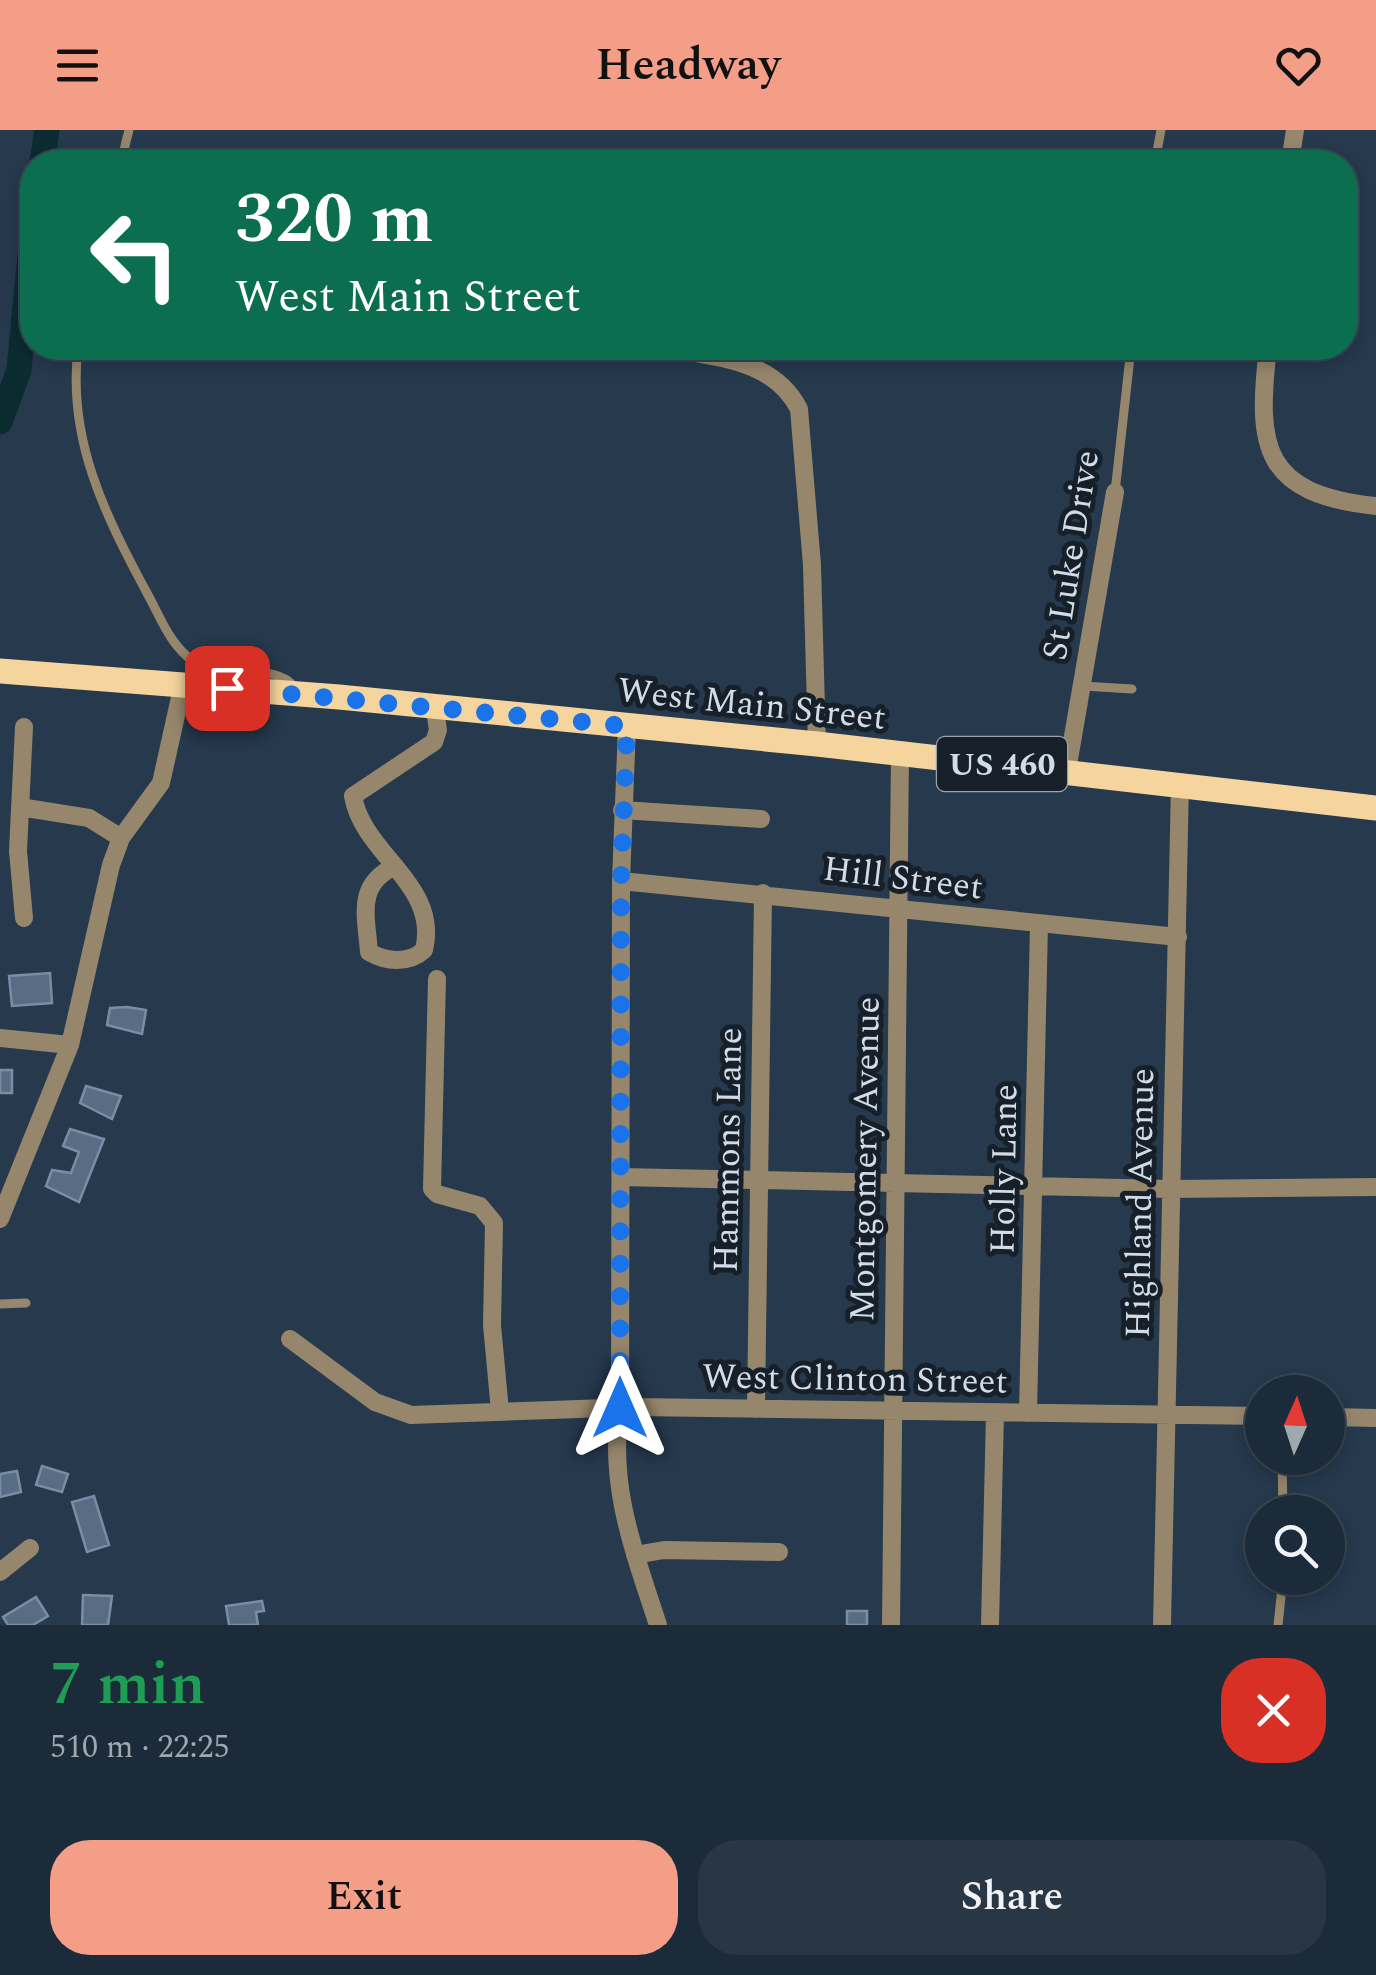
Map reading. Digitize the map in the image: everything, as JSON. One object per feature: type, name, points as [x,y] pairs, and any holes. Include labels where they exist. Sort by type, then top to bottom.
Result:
[{"type":"main road","name":"West Main Street","points":[[0,671],[296,694],[816,744],[1376,808]]},
{"type":"street","points":[[720,360],[762,370],[791,393],[800,410],[812,565],[816,744]]},
{"type":"street","points":[[1267,360],[1260,414],[1274,459],[1310,492],[1342,502],[1376,506]]},
{"type":"street","name":"St Luke Drive","points":[[1067,771],[1115,492]]},
{"type":"street","points":[[0,1219],[70,1045],[105,884],[121,838],[160,783],[183,684]]},
{"type":"street","points":[[395,866],[375,876],[368,886],[368,952],[382,960],[414,958],[424,950],[428,934],[420,899],[356,814],[354,796],[434,742],[438,730],[435,710]]},
{"type":"street","points":[[627,726],[621,881],[620,1408],[614,1448],[622,1517],[658,1625]]},
{"type":"street","points":[[24,727],[18,851],[24,918]]},
{"type":"street","name":"Montgomery Avenue","points":[[891,1625],[900,753]]},
{"type":"street","name":"Highland Avenue","points":[[1162,1625],[1180,783]]},
{"type":"street","points":[[20,806],[89,818],[121,838]]},
{"type":"street","points":[[622,810],[761,819]]},
{"type":"street","name":"Hill Street","points":[[621,881],[763,892],[1178,937]]},
{"type":"street","name":"Hammons Lane","points":[[756,1409],[763,892]]},
{"type":"street","name":"Holly Lane","points":[[1028,1414],[1040,925]]},
{"type":"street","points":[[437,979],[432,1189],[437,1194],[480,1206],[494,1224],[492,1325],[500,1411]]},
{"type":"street","points":[[0,1038],[70,1045]]},
{"type":"street","points":[[621,1177],[1170,1188],[1376,1187]]},
{"type":"street","name":"West Clinton Street","points":[[290,1339],[375,1402],[396,1412],[620,1408],[1245,1416]]},
{"type":"street","points":[[990,1625],[996,1413]]},
{"type":"street","points":[[1345,1417],[1376,1418]]},
{"type":"street","points":[[0,1572],[30,1548]]},
{"type":"street","points":[[636,1555],[664,1550],[779,1552]]},
{"type":"lane","points":[[77,360],[74,383],[92,482],[167,635],[196,664],[277,676],[293,682],[296,694]]},
{"type":"lane","name":"St Luke Drive","points":[[1115,492],[1130,360]]},
{"type":"lane","points":[[1084,686],[1132,689]]},
{"type":"lane","points":[[0,1304],[26,1303]]},
{"type":"lane","points":[[1278,1625],[1282,1595]]},
{"type":"building","points":[[50,973],[52,1003],[12,1006],[9,976]]},
{"type":"building","points":[[110,1008],[146,1010],[142,1034],[107,1025]]},
{"type":"building","points":[[0,1070],[12,1070],[12,1093],[0,1093]]},
{"type":"building","points":[[86,1086],[121,1096],[112,1119],[80,1103]]},
{"type":"building","points":[[70,1129],[104,1139],[79,1202],[46,1186],[52,1170],[71,1173],[79,1152],[63,1146]]},
{"type":"building","points":[[42,1466],[68,1474],[62,1492],[36,1485]]},
{"type":"building","points":[[17,1471],[21,1492],[0,1497],[0,1474]]},
{"type":"building","points":[[94,1496],[109,1545],[87,1552],[72,1502]]},
{"type":"building","points":[[83,1595],[112,1596],[108,1625],[82,1625]]},
{"type":"building","points":[[36,1597],[48,1616],[33,1625],[8,1625],[3,1617]]},
{"type":"building","points":[[262,1601],[264,1611],[256,1612],[258,1625],[229,1625],[226,1606]]},
{"type":"building","points":[[847,1611],[867,1611],[867,1625],[847,1625]]},
{"type":"waterway","points":[[44,150],[47,130]]},
{"type":"waterway","points":[[0,422],[20,360]]},
{"type":"route","points":[[227,688],[627,726],[621,881],[620,1408]]}]
